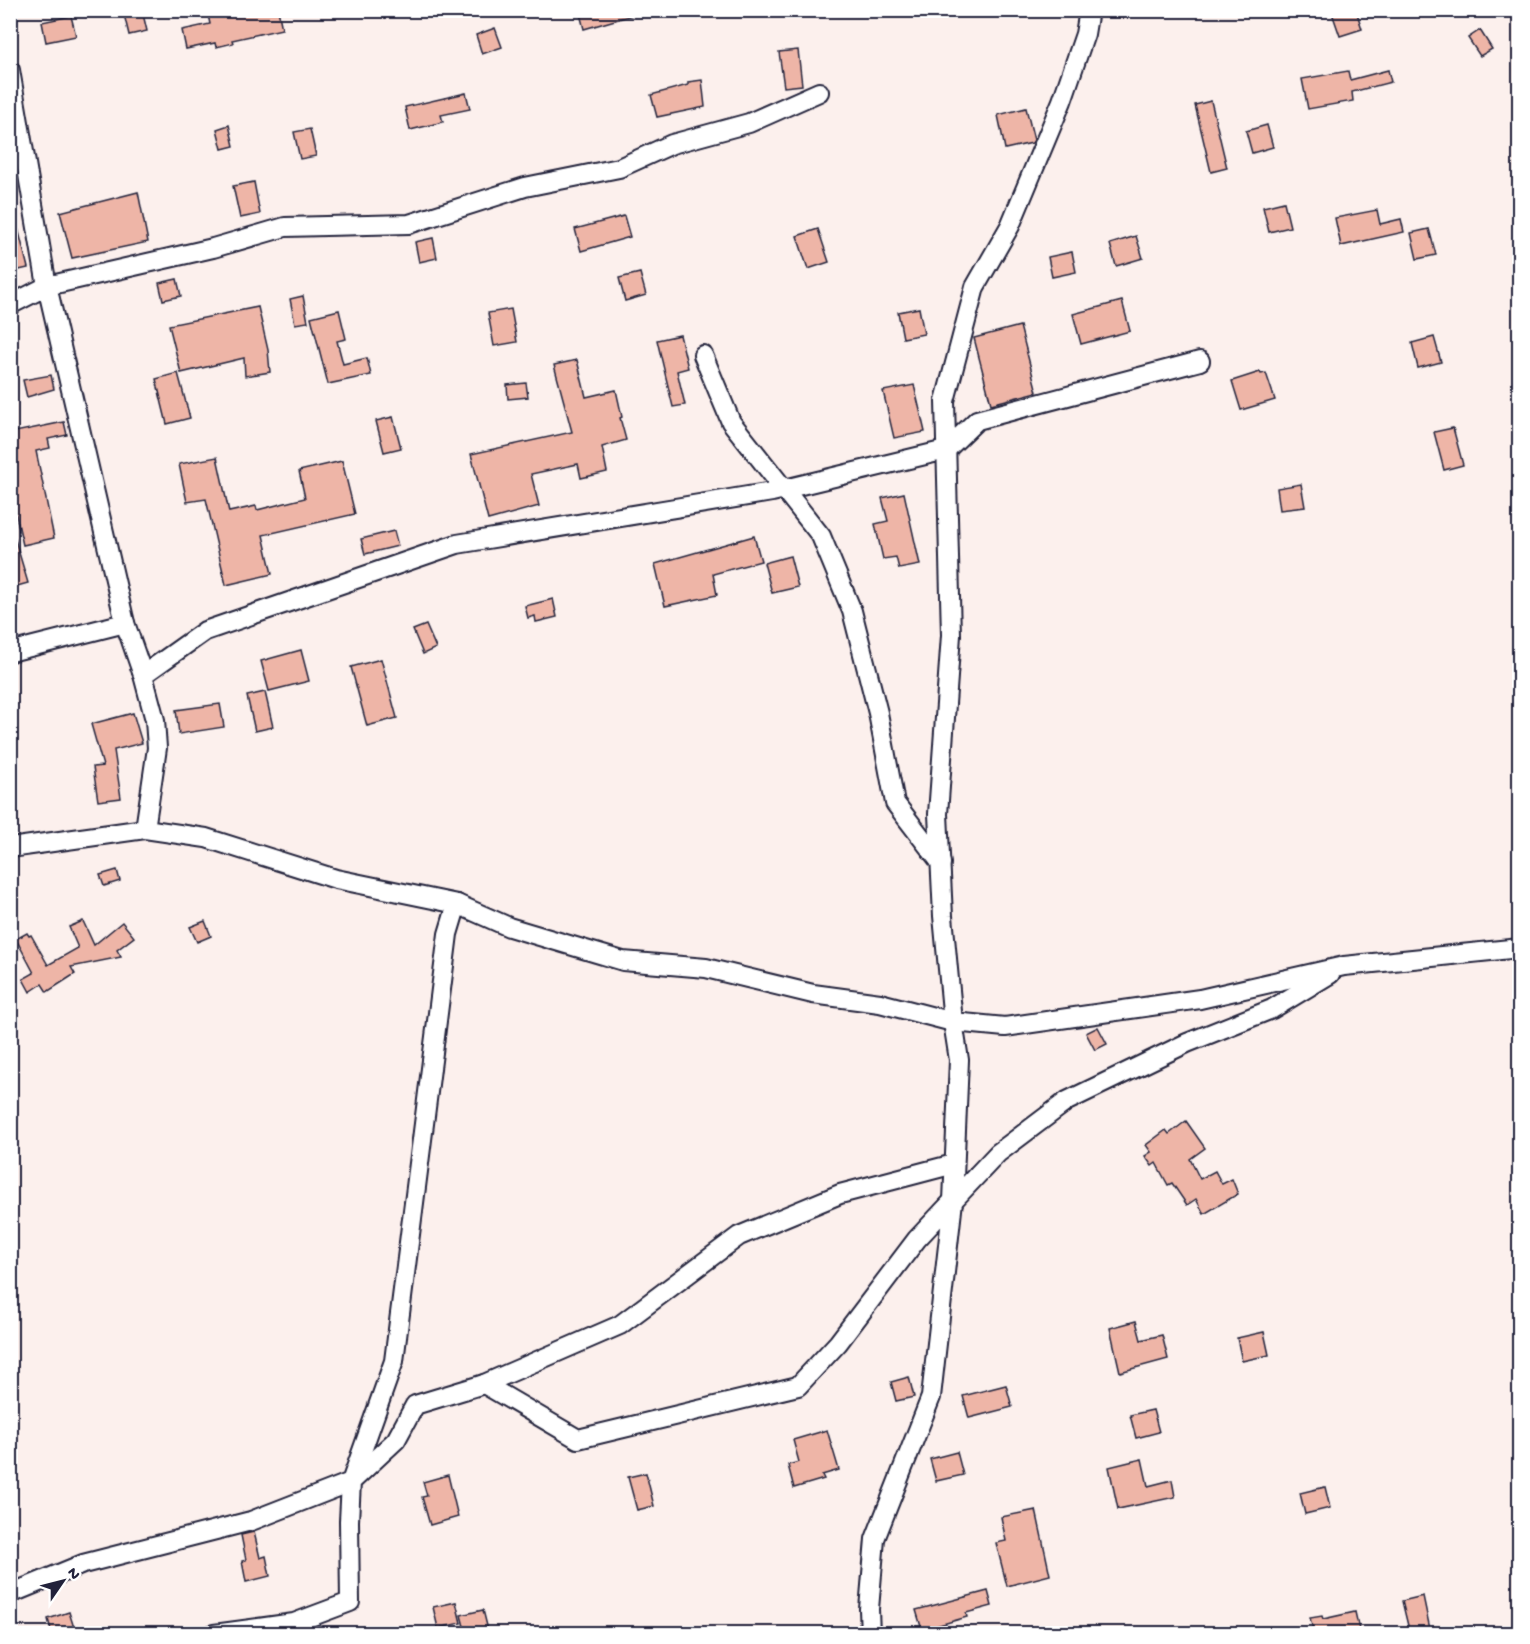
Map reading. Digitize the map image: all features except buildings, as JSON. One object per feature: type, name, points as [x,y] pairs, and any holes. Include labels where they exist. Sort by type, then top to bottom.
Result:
[{"type":"street","points":[[870,1634],[869,1610],[875,1539],[931,1397],[953,1201],[959,1060],[943,916],[938,814],[951,635],[945,401],[975,286],[1010,226],[1062,101],[1085,34],[1089,10]]},
{"type":"street","points":[[10,70],[47,286],[125,623],[143,675],[155,720],[157,748],[145,829]]},
{"type":"street","points":[[10,305],[47,286],[213,248],[285,227],[409,224],[525,187],[619,168],[672,144],[749,123],[819,92]]},
{"type":"street","points":[[703,355],[731,422],[821,536],[852,611],[878,713],[895,803],[941,863]]},
{"type":"street","points":[[143,675],[205,631],[457,544],[783,490],[946,450],[976,420],[1200,361]]},
{"type":"street","points":[[10,652],[125,623]]},
{"type":"street","points":[[10,848],[145,829],[206,838],[336,879],[457,904],[509,927],[623,961],[706,968],[813,994],[880,1003],[953,1022],[1005,1027],[1200,999],[1344,966],[1520,948]]},
{"type":"street","points":[[214,1634],[294,1623],[350,1602],[351,1482],[394,1361],[448,934],[457,904]]},
{"type":"street","points":[[484,1384],[578,1439],[798,1386],[838,1342],[916,1239],[998,1153],[1067,1101],[1187,1043],[1272,1009],[1344,966]]},
{"type":"street","points":[[10,1594],[83,1564],[251,1521],[351,1482],[396,1440],[415,1405],[484,1384],[620,1325],[739,1236],[840,1194],[954,1164]]}]
